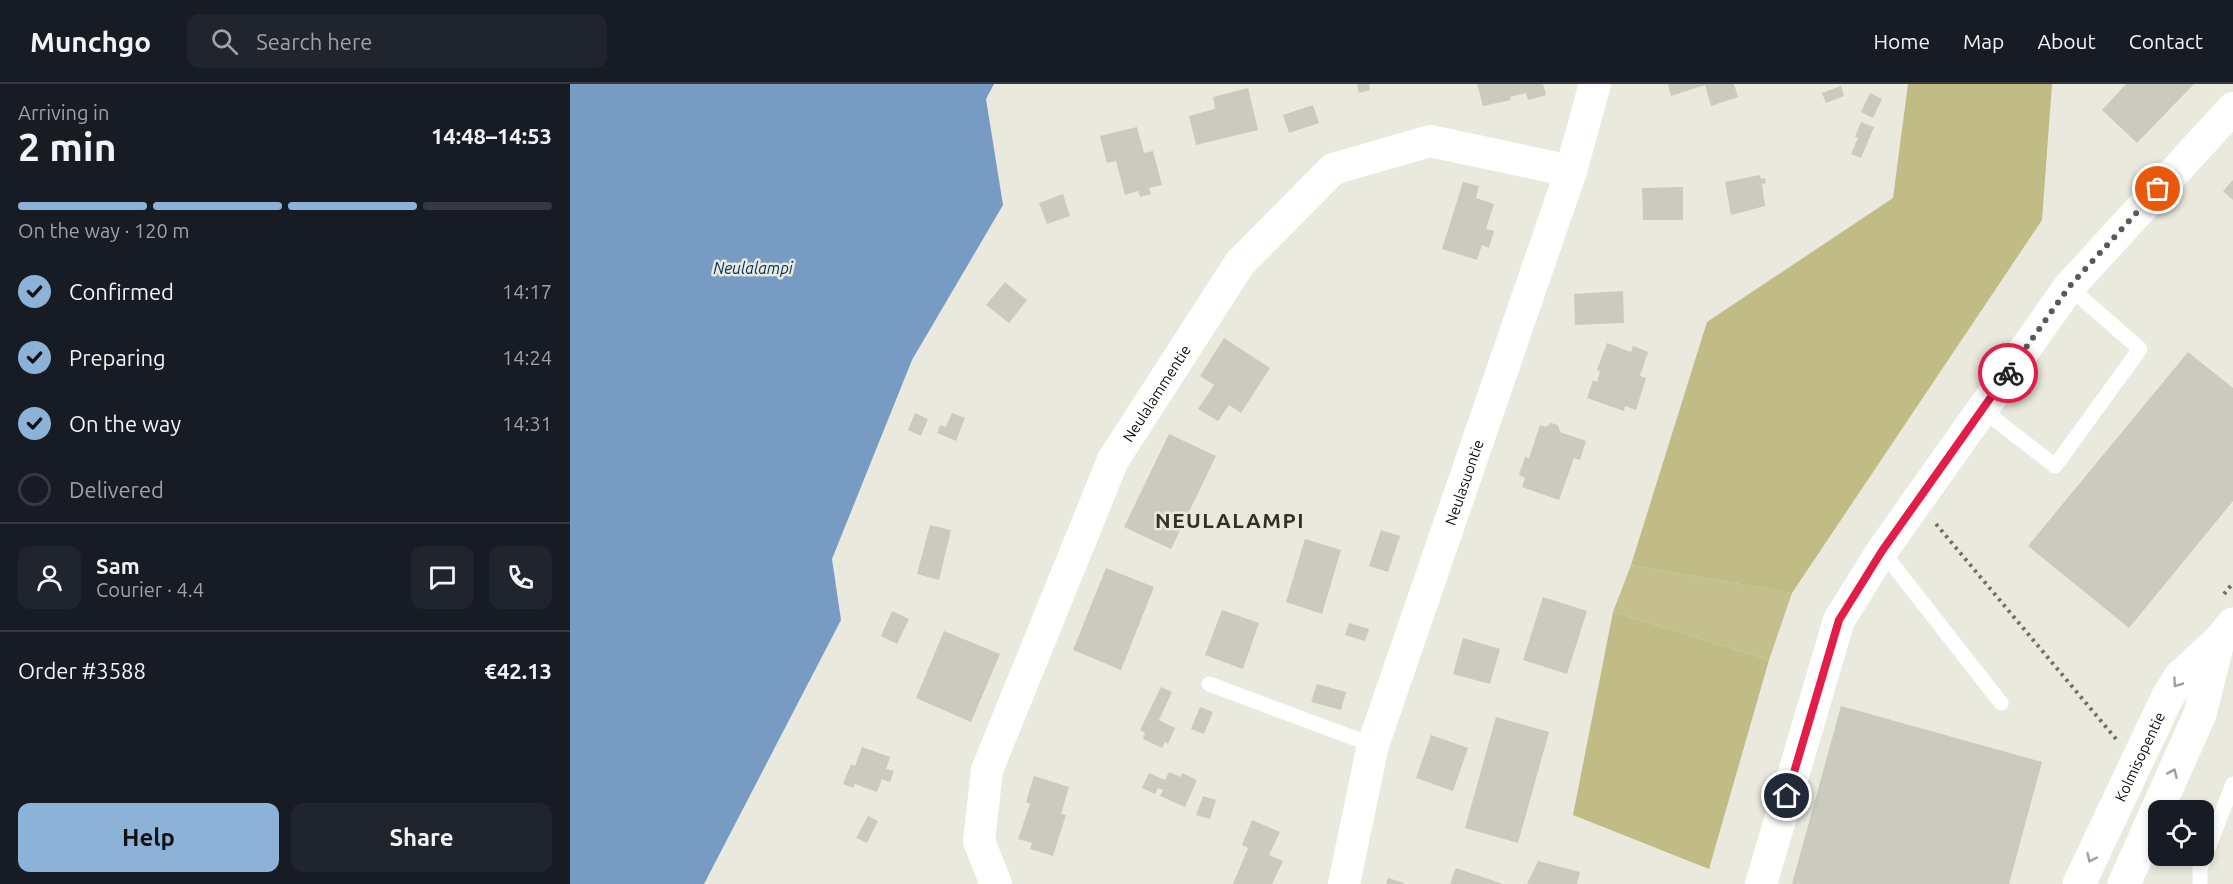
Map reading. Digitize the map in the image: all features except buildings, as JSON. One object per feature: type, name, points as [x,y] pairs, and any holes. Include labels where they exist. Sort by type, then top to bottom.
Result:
[{"type":"main road","name":"Kolmisopentie","points":[[2079,884],[2167,698],[2180,677],[2226,633]]},
{"type":"main road","name":"Kolmisopentie","points":[[2124,884],[2200,714],[2226,633]]},
{"type":"street","name":"Neulasuontie","points":[[1344,884],[1373,745],[1571,171],[1595,84]]},
{"type":"street","points":[[1761,884],[1839,620],[1882,551],[2069,287],[2233,108]]},
{"type":"street","name":"Neulalammentie","points":[[996,884],[979,842],[987,770],[1113,459],[1240,263],[1333,169],[1419,144],[1430,141],[1571,171]]},
{"type":"lane","points":[[1983,410],[2055,466],[2140,349],[2069,287]]},
{"type":"lane","points":[[1882,551],[2001,704]]},
{"type":"lane","points":[[1209,684],[1373,745]]},
{"type":"lane","points":[[2200,884],[2200,869],[2233,784]]},
{"type":"path","points":[[1917,501],[2122,746]]},
{"type":"shaded area","points":[[1908,84],[2052,84],[2042,220],[1792,593],[1631,565],[1707,322],[1893,198]]},
{"type":"shaded area","points":[[1631,565],[1792,593],[1769,660],[1613,612]]},
{"type":"shaded area","points":[[1613,612],[1769,660],[1709,869],[1573,815]]},
{"type":"water","name":"Neulalampi","points":[[570,84],[994,84],[986,99],[1003,205],[912,360],[832,559],[841,620],[704,884],[570,884]]},
{"type":"way so far","points":[[2008,373],[2069,287],[2158,189]]},
{"type":"district","name":"NEULALAMPI","points":[[1230,520]]},
{"type":"route","points":[[1787,796],[1839,620],[1882,551],[2008,373]]}]
